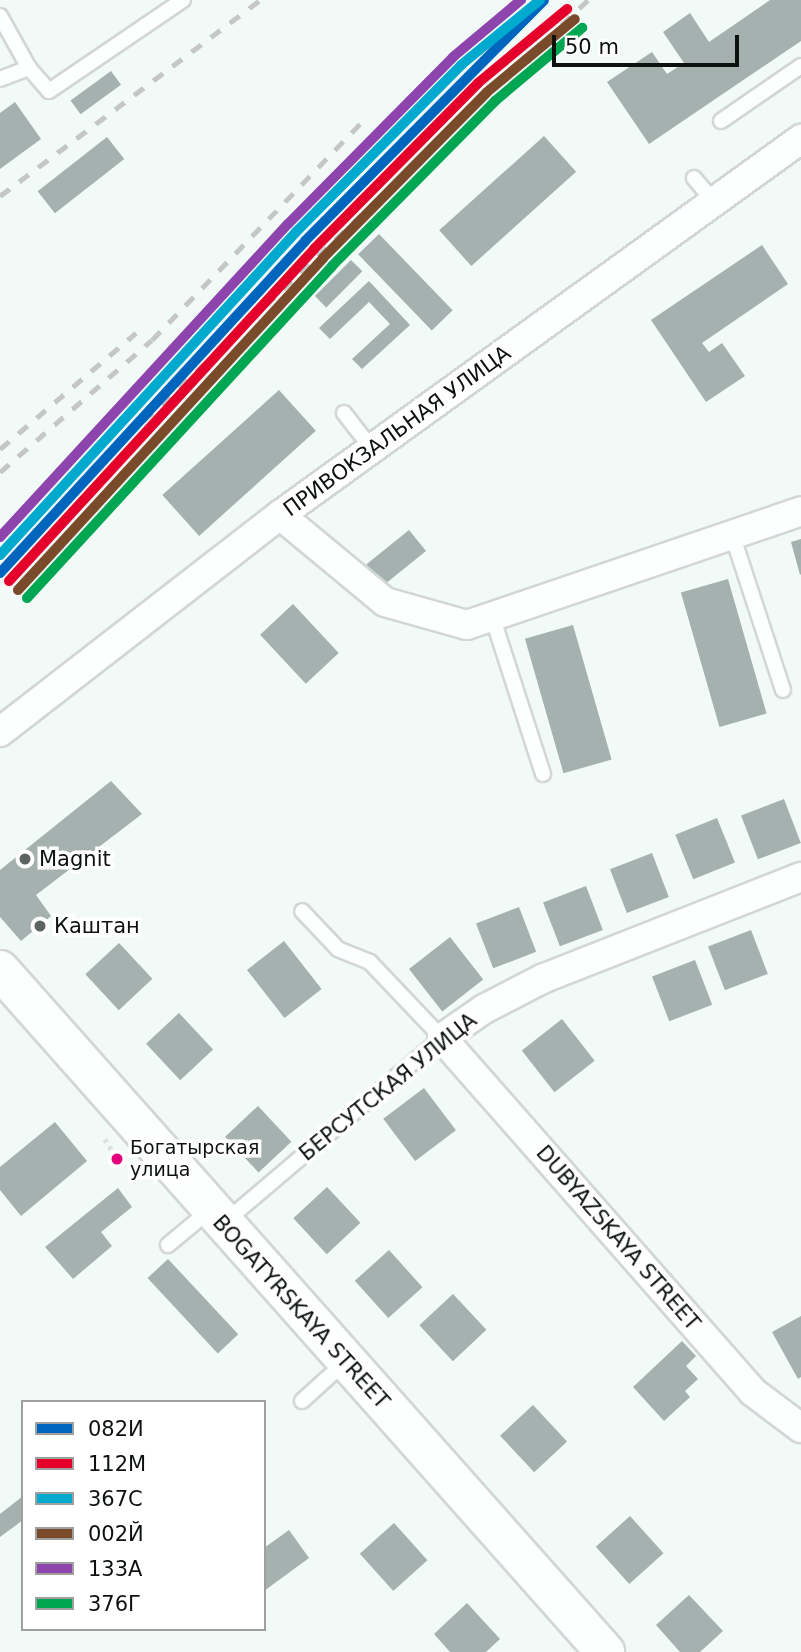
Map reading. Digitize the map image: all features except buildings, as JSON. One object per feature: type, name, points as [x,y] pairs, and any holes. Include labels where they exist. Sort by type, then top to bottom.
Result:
[{"type":"main road","name":"BOGATYRSKAYA STREET","points":[[0,970],[216,1217],[605,1652]]},
{"type":"street","name":"ПРИВОКЗАЛЬНАЯ УЛИЦА","points":[[0,732],[280,515],[801,139]]},
{"type":"street","points":[[280,515],[385,602],[467,625],[801,511]]},
{"type":"street","name":"БЕРСУТСКАЯ УЛИЦА","points":[[442,1038],[484,1009],[544,978],[801,877]]},
{"type":"street","name":"DUBYAZSKAYA STREET","points":[[442,1038],[753,1391],[799,1423]]},
{"type":"lane","points":[[0,16],[29,68],[49,91],[183,0]]},
{"type":"lane","points":[[721,121],[801,66]]},
{"type":"lane","points":[[0,79],[29,68]]},
{"type":"lane","points":[[694,178],[714,202]]},
{"type":"lane","points":[[344,413],[372,449]]},
{"type":"lane","points":[[732,534],[783,690]]},
{"type":"lane","points":[[492,616],[543,774]]},
{"type":"lane","points":[[302,911],[338,949],[370,962],[442,1038]]},
{"type":"lane","name":"БЕРСУТСКАЯ УЛИЦА","points":[[168,1245],[216,1217],[442,1038]]},
{"type":"lane","points":[[302,1401],[345,1362]]},
{"type":"railway","points":[[0,196],[260,0]]},
{"type":"railway","points":[[109,454],[588,0]]},
{"type":"railway","points":[[0,472],[152,340],[361,123]]},
{"type":"railway","points":[[0,449],[136,333]]},
{"type":"transit line","name":"133А","points":[[0,537],[288,224],[453,57],[521,0]]},
{"type":"transit line","name":"367С","points":[[0,555],[296,232],[461,65],[540,0]]},
{"type":"transit line","name":"082И","points":[[0,573],[305,241],[544,0]]},
{"type":"transit line","name":"112М","points":[[9,581],[314,249],[478,83],[567,9]]},
{"type":"transit line","name":"002Й","points":[[18,590],[323,258],[487,92],[575,19]]},
{"type":"transit line","name":"376Г","points":[[27,598],[332,266],[495,101],[582,28]]},
{"type":"place","name":"Magnit","points":[[25,859]]},
{"type":"place","name":"Каштан","points":[[40,926]]},
{"type":"place","name":"Богатырская улица","points":[[117,1159]]}]
